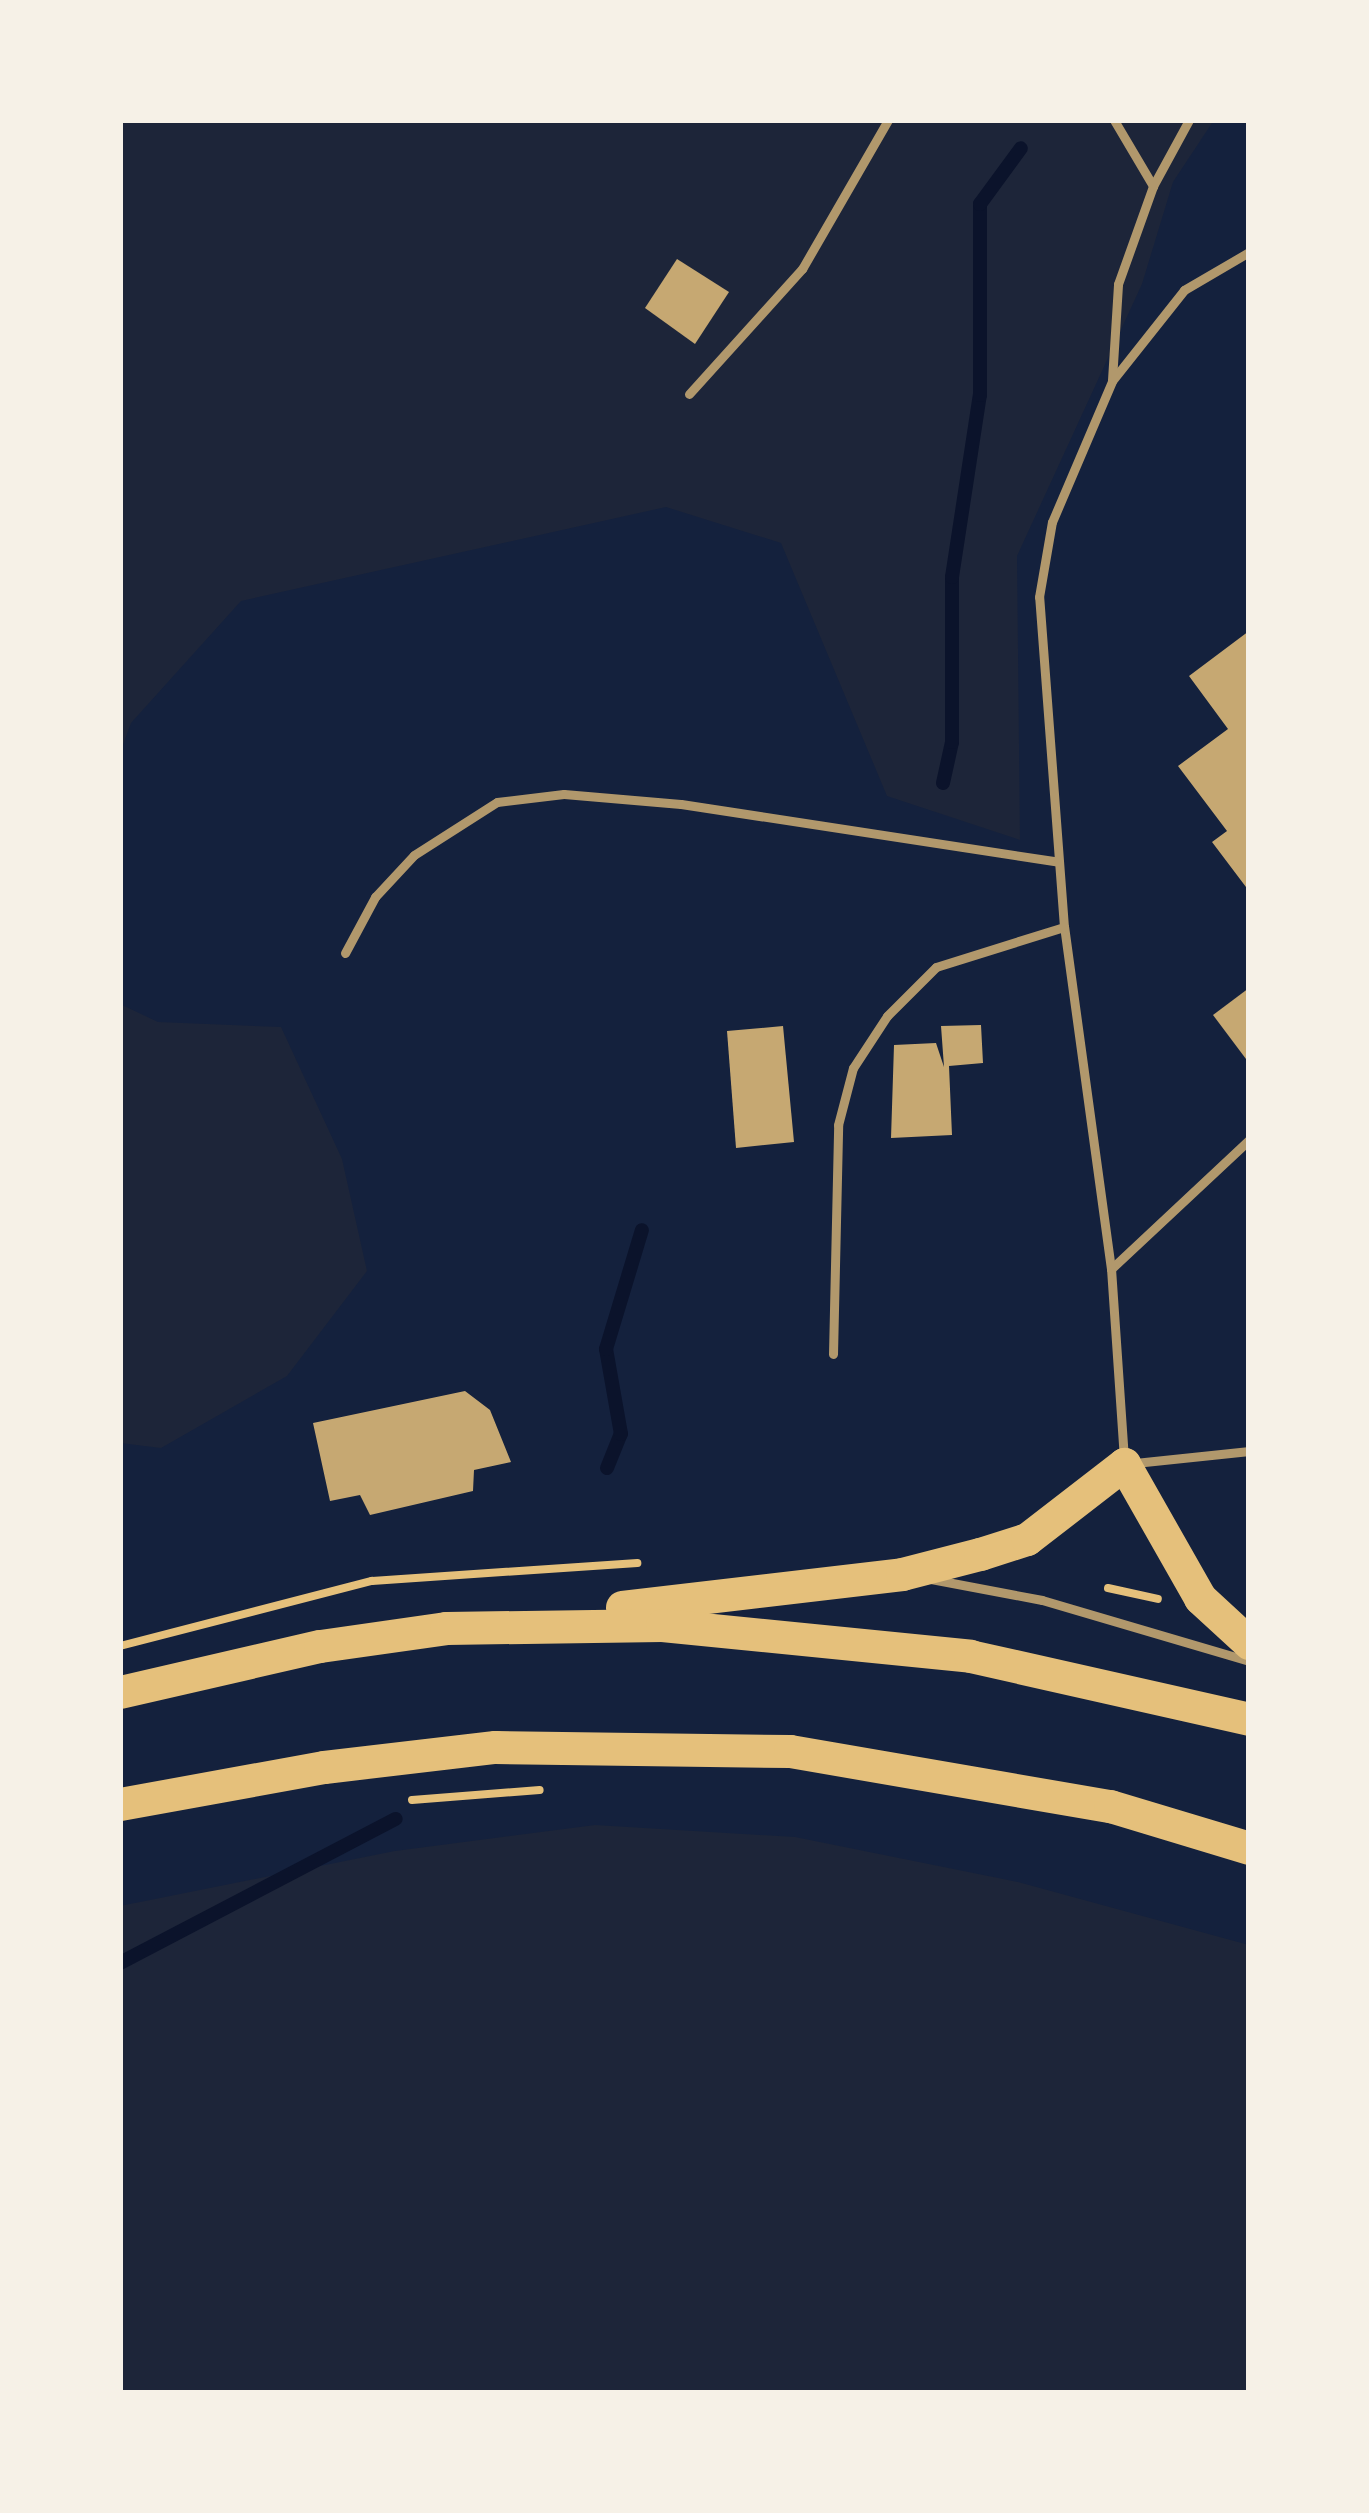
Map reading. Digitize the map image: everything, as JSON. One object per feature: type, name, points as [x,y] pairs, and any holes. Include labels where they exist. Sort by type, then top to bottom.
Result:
[{"type":"highway","points":[[120,1692],[320,1646],[902,1574],[1027,1539],[1124,1464],[1200,1598],[1249,1643]]},
{"type":"highway","points":[[446,1628],[662,1624],[839,1641],[1079,1676],[1249,1719]]},
{"type":"highway","points":[[120,1804],[324,1767],[495,1747],[767,1750],[1110,1805],[1249,1848]]},
{"type":"lane","points":[[689,394],[802,269],[888,120]]},
{"type":"lane","points":[[1114,120],[1153,186]]},
{"type":"lane","points":[[1112,381],[1118,284],[1153,186],[1189,120]]},
{"type":"lane","points":[[1249,252],[1184,290],[1112,381],[1052,522],[1039,597],[1064,926],[1111,1269],[1124,1464],[1249,1451]]},
{"type":"lane","points":[[345,953],[375,897],[413,855],[496,802],[564,794],[681,804],[1059,862]]},
{"type":"lane","points":[[833,1354],[838,1124],[853,1068],[887,1016],[936,968],[1064,926]]},
{"type":"lane","points":[[1111,1269],[1249,1140]]},
{"type":"lane","points":[[902,1574],[1042,1600],[1249,1661]]},
{"type":"path","points":[[400,1801],[565,1788]]},
{"type":"shaded area","points":[[120,120],[1214,120],[1173,182],[1142,284],[1017,556],[1020,840],[887,796],[781,543],[666,507],[241,601],[131,723],[120,753]]},
{"type":"shaded area","points":[[120,1004],[158,1022],[281,1027],[342,1159],[367,1271],[287,1376],[161,1448],[120,1443]]},
{"type":"shaded area","points":[[595,1825],[795,1837],[1018,1882],[1249,1945],[1249,2393],[120,2393],[120,1906],[395,1851]]},
{"type":"building","points":[[677,259],[729,292],[695,344],[645,308]]},
{"type":"building","points":[[1249,631],[1249,891],[1212,842],[1227,831],[1178,766],[1228,729],[1189,676]]},
{"type":"building","points":[[1249,988],[1249,1063],[1213,1015]]},
{"type":"building","points":[[981,1025],[983,1063],[949,1066],[952,1135],[891,1138],[894,1045],[936,1043],[944,1067],[941,1026]]},
{"type":"building","points":[[783,1026],[794,1142],[736,1148],[727,1031]]},
{"type":"building","points":[[465,1391],[490,1410],[511,1462],[474,1470],[473,1491],[370,1515],[360,1495],[330,1501],[313,1423]]},
{"type":"waterway","points":[[943,783],[952,742],[952,577],[980,395],[980,204],[1021,148]]},
{"type":"waterway","points":[[607,1468],[621,1434],[606,1349],[642,1230]]},
{"type":"waterway","points":[[120,1963],[396,1819]]}]
